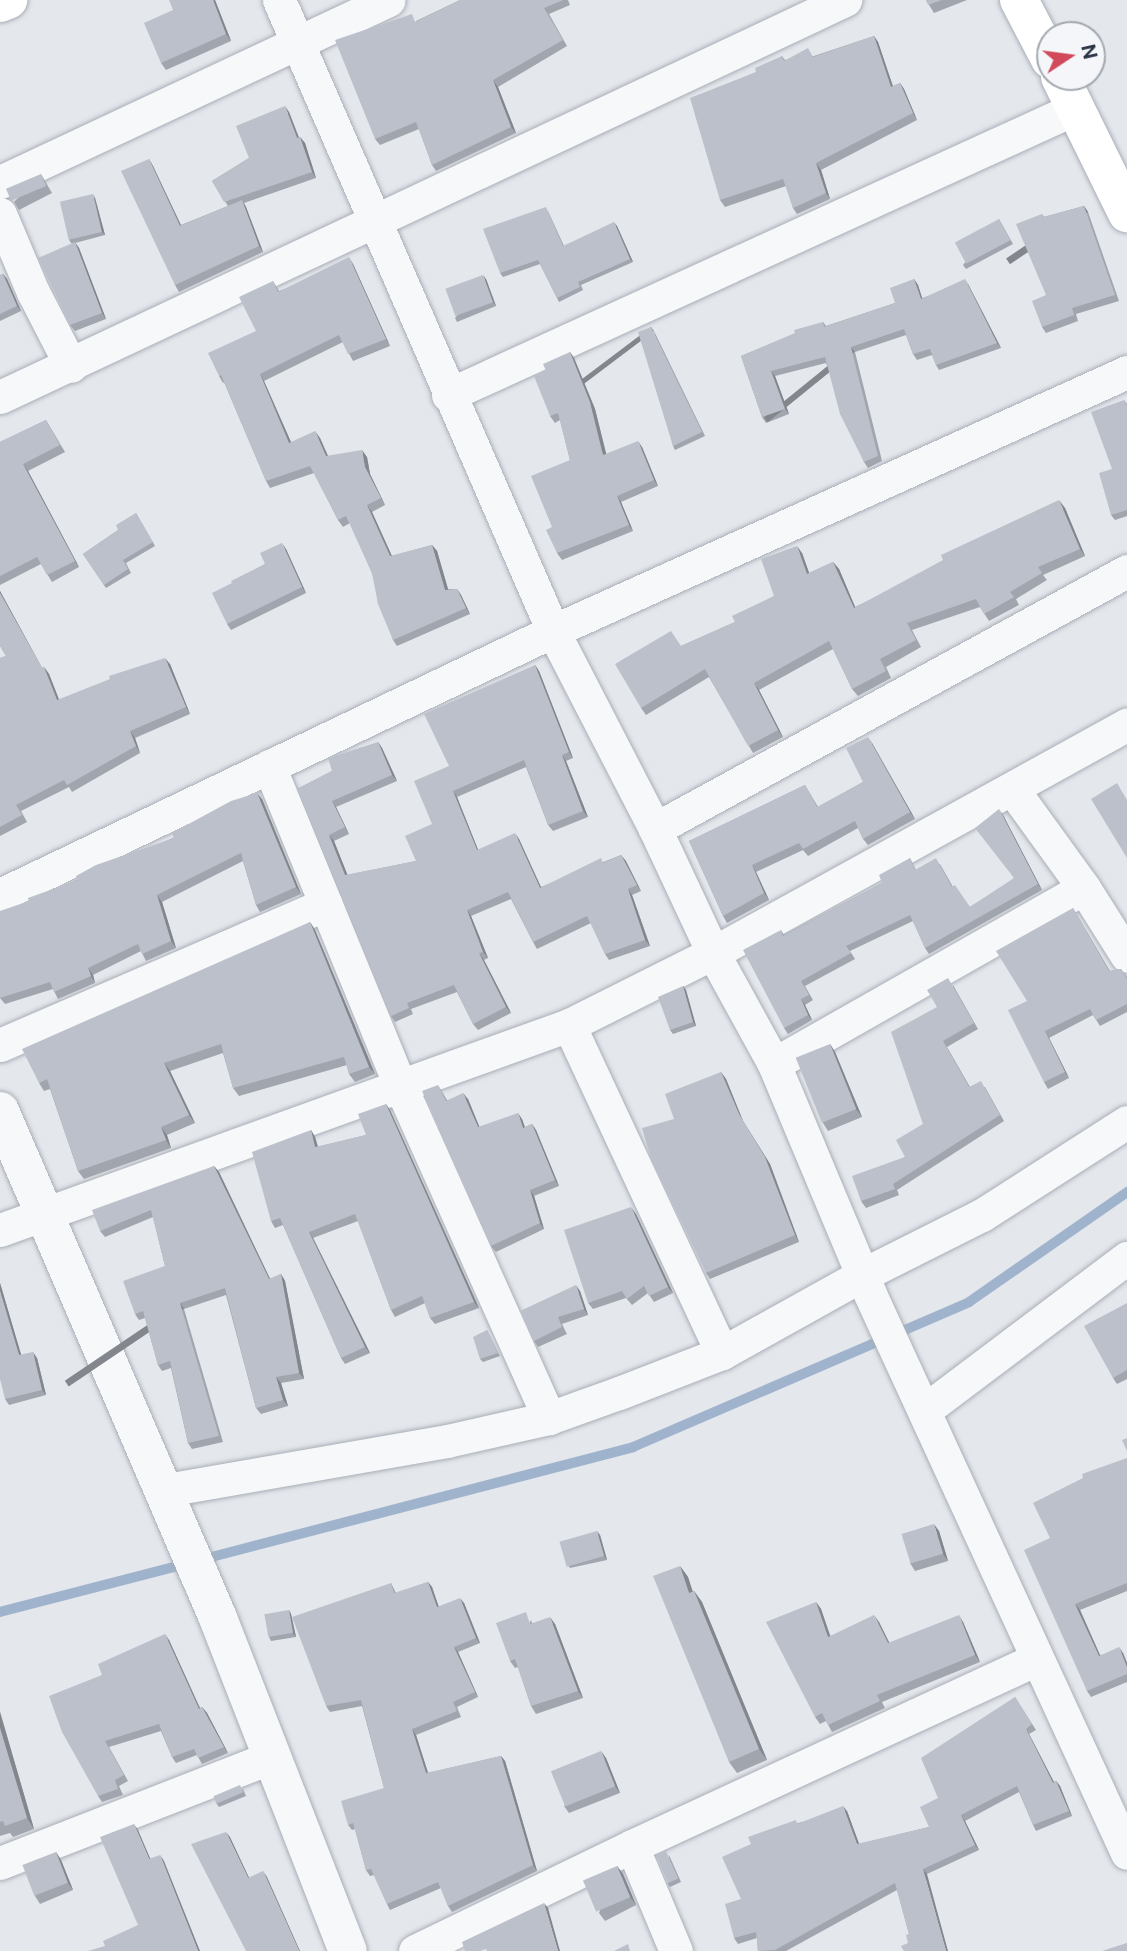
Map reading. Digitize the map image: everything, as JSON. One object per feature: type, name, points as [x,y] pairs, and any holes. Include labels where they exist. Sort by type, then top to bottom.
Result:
[{"type":"main road","points":[[0,3],[8,0]]},
{"type":"main road","points":[[1019,0],[1036,32]]},
{"type":"main road","points":[[1068,93],[1127,213]]},
{"type":"street","points":[[279,0],[448,395],[553,631],[655,829],[713,953],[774,1064],[866,1285],[1127,1853]]},
{"type":"street","points":[[0,182],[390,0]]},
{"type":"street","points":[[0,397],[71,366],[373,220],[845,0]]},
{"type":"street","points":[[448,395],[1068,93]]},
{"type":"street","points":[[0,214],[33,292],[71,366]]},
{"type":"street","points":[[0,895],[553,631],[1127,372]]},
{"type":"street","points":[[655,829],[1127,571]]},
{"type":"street","points":[[0,1230],[400,1084],[569,1026],[713,953],[1013,790],[1127,724]]},
{"type":"street","points":[[269,766],[400,1084],[549,1418]]},
{"type":"street","points":[[1013,790],[1084,888],[1127,956]]},
{"type":"street","points":[[774,1064],[1084,888]]},
{"type":"street","points":[[0,1045],[326,904]]},
{"type":"street","points":[[569,1026],[722,1353]]},
{"type":"street","points":[[0,1111],[164,1500],[218,1618],[348,1951]]},
{"type":"street","points":[[164,1500],[549,1418],[722,1353],[866,1285],[1127,1122]]},
{"type":"street","points":[[919,1397],[1127,1258]]},
{"type":"street","points":[[415,1951],[632,1846],[1037,1659]]},
{"type":"street","points":[[0,1863],[272,1757]]},
{"type":"street","points":[[632,1846],[676,1951]]},
{"type":"building","points":[[169,0],[213,0],[226,34],[161,63],[144,23],[173,10]]},
{"type":"building","points":[[460,0],[563,0],[544,8],[563,40],[493,80],[511,127],[432,165],[416,122],[375,139],[335,40],[412,14],[415,22]]},
{"type":"building","points":[[926,0],[942,0],[928,5]]},
{"type":"building","points":[[874,36],[891,87],[900,83],[913,113],[816,163],[826,193],[793,208],[783,179],[720,200],[690,98],[756,72],[755,68],[782,56],[784,61],[808,48],[813,57]]},
{"type":"building","points":[[285,106],[297,138],[300,137],[312,172],[224,202],[212,181],[249,158],[236,126]]},
{"type":"building","points":[[149,159],[180,226],[242,200],[259,246],[175,285],[121,171]]},
{"type":"building","points":[[41,174],[46,186],[11,201],[6,189]]},
{"type":"building","points":[[93,194],[102,232],[69,240],[60,202]]},
{"type":"building","points":[[1084,206],[1115,295],[1072,308],[1074,315],[1042,327],[1032,301],[1046,295],[1016,224],[1042,214],[1043,217]]},
{"type":"building","points":[[546,207],[563,246],[614,222],[630,259],[578,282],[580,287],[557,298],[538,260],[500,273],[483,229]]},
{"type":"building","points":[[999,219],[1010,240],[966,264],[955,242]]},
{"type":"building","points":[[75,242],[102,313],[70,325],[38,258]]},
{"type":"building","points":[[349,257],[386,339],[348,354],[339,335],[260,374],[289,443],[315,431],[326,456],[362,450],[365,467],[381,498],[367,505],[390,556],[432,545],[445,590],[457,589],[466,608],[393,640],[378,604],[372,573],[346,516],[338,520],[310,466],[266,481],[221,375],[219,376],[208,353],[256,331],[239,297],[273,281],[278,292]]},
{"type":"building","points":[[3,274],[17,306],[0,314],[0,275]]},
{"type":"building","points":[[483,275],[493,302],[455,316],[445,289]]},
{"type":"building","points":[[914,279],[921,299],[965,279],[997,343],[936,365],[930,349],[913,354],[904,329],[851,347],[878,456],[864,462],[840,414],[825,357],[771,371],[785,409],[762,417],[741,356],[795,333],[794,330],[823,322],[824,327],[895,303],[890,288]]},
{"type":"building","points":[[651,327],[702,432],[673,446],[638,332]]},
{"type":"building","points":[[570,352],[590,402],[603,455],[638,441],[654,480],[617,496],[629,525],[557,553],[546,530],[552,527],[531,476],[570,460],[558,413],[550,416],[534,376],[546,371],[543,364]]},
{"type":"building","points":[[1124,400],[1127,406],[1127,510],[1111,515],[1099,473],[1112,469],[1091,412]]},
{"type":"building","points":[[46,420],[60,445],[23,464],[75,561],[47,575],[37,557],[0,576],[0,442]]},
{"type":"building","points":[[1059,500],[1080,549],[1038,567],[1042,573],[1010,592],[1014,597],[984,614],[976,599],[907,623],[916,640],[880,659],[886,671],[852,689],[829,641],[754,683],[778,730],[748,746],[705,669],[641,708],[615,664],[671,631],[681,646],[735,622],[732,616],[774,596],[761,559],[797,546],[807,574],[833,562],[854,608],[943,560],[941,555]]},
{"type":"building","points":[[136,513],[153,542],[123,560],[128,569],[104,585],[83,554],[118,530],[116,525]]},
{"type":"building","points":[[282,543],[302,587],[227,624],[212,593],[265,564],[260,553]]},
{"type":"building","points":[[0,593],[42,668],[44,667],[57,700],[110,679],[109,676],[165,658],[186,707],[130,731],[136,746],[67,785],[64,780],[16,805],[22,815],[0,827],[0,658],[6,656],[0,646]]},
{"type":"building","points":[[535,665],[569,752],[562,755],[583,811],[548,825],[524,760],[453,791],[477,850],[515,833],[540,888],[601,858],[603,863],[621,855],[637,885],[628,889],[645,940],[605,954],[587,916],[533,942],[508,892],[467,910],[483,952],[479,953],[506,1007],[473,1024],[454,985],[407,1003],[409,1008],[391,1016],[297,789],[332,771],[328,758],[378,742],[392,775],[332,801],[345,827],[329,835],[345,875],[416,861],[405,836],[432,824],[414,781],[449,766],[424,714]]},
{"type":"building","points":[[868,737],[910,812],[863,839],[855,821],[803,849],[799,843],[752,865],[764,893],[723,916],[689,841],[805,785],[817,807],[863,782],[846,748]]},
{"type":"building","points":[[1117,783],[1127,800],[1127,858],[1091,799]]},
{"type":"building","points":[[257,793],[296,887],[256,905],[241,853],[157,895],[171,941],[142,954],[138,944],[88,968],[91,976],[54,992],[50,982],[0,998],[0,911],[78,880],[76,876],[96,865],[174,838],[172,833],[231,801]]},
{"type":"building","points":[[999,809],[1038,884],[925,948],[910,915],[846,946],[851,953],[801,981],[809,995],[801,999],[808,1015],[784,1028],[743,950],[781,930],[783,936],[882,883],[879,875],[910,858],[915,870],[936,858],[952,887],[955,885],[970,907],[1014,878],[975,828]]},
{"type":"building","points":[[1073,908],[1109,971],[1121,969],[1127,979],[1127,1004],[1096,1020],[1090,1009],[1045,1031],[1065,1072],[1044,1082],[1008,1010],[1027,1001],[996,951]]},
{"type":"building","points":[[310,922],[369,1067],[349,1074],[344,1057],[233,1088],[221,1044],[164,1063],[189,1115],[161,1127],[166,1140],[78,1171],[47,1079],[39,1083],[22,1049]]},
{"type":"building","points":[[948,978],[974,1023],[943,1041],[969,1087],[981,1081],[1000,1115],[893,1184],[895,1189],[861,1201],[852,1176],[905,1157],[896,1140],[923,1124],[891,1032],[937,1007],[927,990]]},
{"type":"building","points":[[683,986],[693,1022],[670,1030],[658,997]]},
{"type":"building","points":[[830,1044],[856,1109],[822,1123],[796,1058]]},
{"type":"building","points":[[721,1072],[739,1114],[765,1157],[795,1235],[706,1273],[651,1159],[642,1128],[674,1119],[665,1094]]},
{"type":"building","points":[[438,1085],[446,1101],[463,1093],[478,1127],[518,1113],[523,1128],[532,1124],[555,1180],[530,1190],[540,1223],[491,1246],[422,1091]]},
{"type":"building","points":[[386,1104],[474,1302],[430,1318],[422,1296],[391,1310],[355,1214],[309,1232],[365,1347],[341,1358],[280,1218],[271,1221],[252,1152],[311,1130],[315,1147],[366,1135],[358,1114]]},
{"type":"building","points":[[214,1166],[269,1279],[281,1274],[299,1373],[276,1377],[283,1400],[256,1408],[225,1288],[180,1303],[219,1436],[188,1443],[170,1361],[158,1365],[143,1311],[135,1314],[123,1281],[165,1266],[151,1210],[100,1231],[92,1210]]},
{"type":"building","points":[[631,1207],[668,1287],[649,1296],[644,1286],[627,1299],[622,1291],[588,1303],[564,1230]]},
{"type":"building","points":[[576,1285],[584,1309],[558,1317],[562,1327],[534,1341],[520,1311]]},
{"type":"building","points":[[0,1291],[19,1355],[33,1352],[42,1390],[5,1399],[0,1379]]},
{"type":"building","points":[[1127,1303],[1127,1370],[1113,1378],[1084,1326]]},
{"type":"building","points":[[487,1330],[498,1353],[480,1359],[473,1337]]},
{"type":"building","points":[[1127,1438],[1127,1451],[1122,1440]]},
{"type":"building","points":[[1127,1458],[1127,1583],[1075,1604],[1099,1656],[1119,1647],[1127,1674],[1087,1691],[1024,1550],[1050,1538],[1033,1503],[1083,1478],[1082,1474]]},
{"type":"building","points":[[934,1524],[943,1554],[911,1564],[901,1534]]},
{"type":"building","points":[[597,1531],[604,1556],[567,1567],[560,1542]]},
{"type":"building","points":[[680,1566],[689,1593],[694,1591],[759,1749],[729,1762],[653,1576]]},
{"type":"building","points":[[428,1582],[437,1607],[460,1598],[476,1638],[454,1647],[475,1692],[453,1702],[457,1711],[412,1729],[426,1773],[501,1756],[533,1865],[448,1906],[438,1882],[387,1904],[371,1869],[366,1870],[353,1823],[348,1825],[341,1801],[384,1788],[361,1700],[326,1706],[292,1617],[391,1583],[394,1593]]},
{"type":"building","points":[[816,1602],[828,1637],[874,1615],[888,1643],[959,1615],[975,1655],[877,1695],[880,1701],[828,1725],[822,1713],[815,1717],[766,1622]]},
{"type":"building","points":[[289,1610],[293,1633],[268,1637],[264,1614]]},
{"type":"building","points":[[526,1612],[530,1624],[550,1617],[578,1691],[531,1706],[515,1659],[510,1661],[496,1623]]},
{"type":"building","points":[[165,1634],[199,1709],[202,1707],[224,1747],[198,1758],[194,1749],[172,1757],[159,1724],[105,1741],[124,1775],[115,1780],[118,1789],[98,1796],[62,1732],[49,1696],[102,1675],[98,1664]]},
{"type":"building","points":[[1015,1697],[1032,1724],[1026,1729],[1053,1783],[1056,1781],[1069,1811],[1033,1825],[1017,1786],[961,1815],[975,1845],[923,1869],[946,1951],[904,1951],[901,1946],[908,1943],[906,1935],[909,1934],[895,1883],[775,1950],[758,1951],[756,1932],[734,1938],[725,1904],[741,1899],[722,1857],[751,1844],[748,1837],[796,1820],[797,1824],[843,1806],[857,1844],[929,1827],[920,1807],[938,1798],[921,1758]]},
{"type":"building","points":[[0,1728],[27,1818],[5,1826],[3,1821],[0,1822]]},
{"type":"building","points":[[601,1751],[615,1786],[565,1806],[551,1771]]},
{"type":"building","points":[[240,1785],[243,1792],[216,1804],[213,1796]]},
{"type":"building","points":[[134,1824],[149,1859],[160,1855],[198,1951],[88,1951],[105,1946],[103,1941],[138,1925],[100,1837]]},
{"type":"building","points":[[226,1832],[248,1878],[263,1871],[299,1951],[246,1951],[191,1844]]},
{"type":"building","points":[[666,1851],[678,1878],[668,1883],[656,1855]]},
{"type":"building","points":[[56,1852],[68,1883],[34,1896],[22,1865]]},
{"type":"building","points":[[617,1866],[630,1897],[596,1912],[583,1880]]},
{"type":"building","points":[[544,1903],[558,1951],[465,1951],[462,1942]]},
{"type":"building","points":[[1127,1943],[1127,1951],[1102,1951]]},
{"type":"building","points":[[628,1944],[630,1951],[614,1951]]},
{"type":"waterway","points":[[200,1560],[633,1447],[969,1302],[1127,1192]]},
{"type":"waterway","points":[[0,1612],[186,1564]]}]
